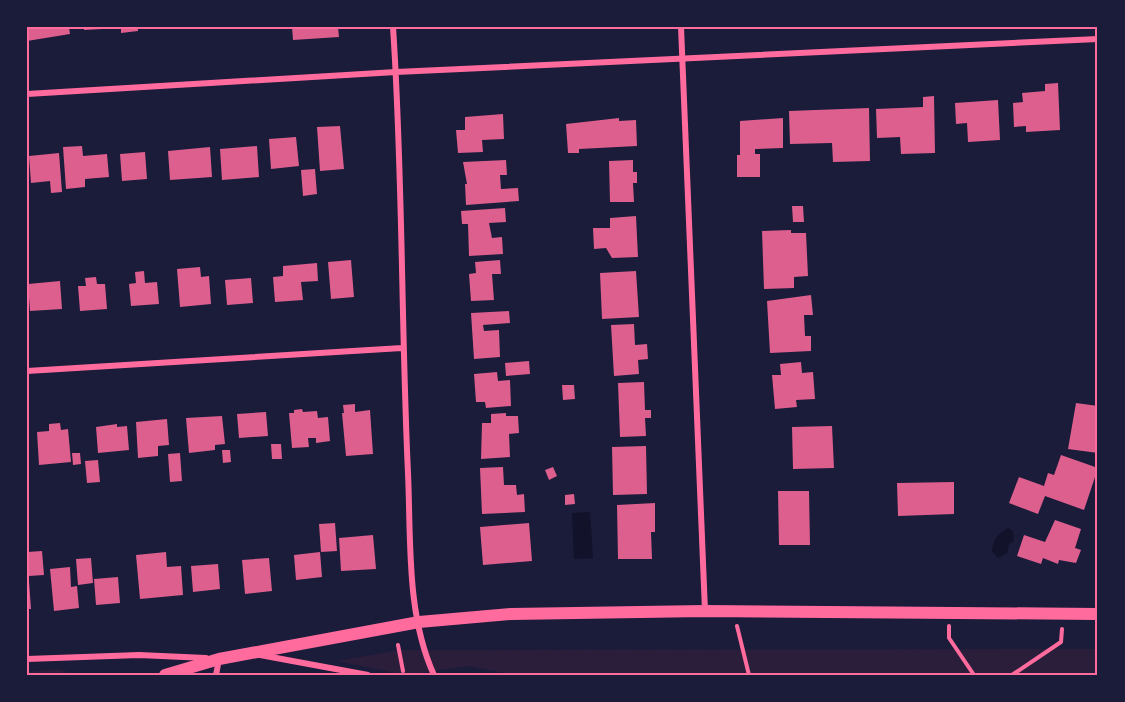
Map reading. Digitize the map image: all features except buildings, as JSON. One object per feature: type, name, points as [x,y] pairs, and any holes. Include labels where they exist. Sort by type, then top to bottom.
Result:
[{"type":"main road","points":[[165,675],[219,659],[419,622],[511,614],[705,610],[1098,614]]},
{"type":"street","points":[[393,27],[402,348],[414,590],[427,660],[434,675]]},
{"type":"street","points":[[681,27],[705,610]]},
{"type":"street","points":[[27,94],[396,72],[1098,39]]},
{"type":"street","points":[[27,371],[402,348]]},
{"type":"street","points":[[250,653],[368,675]]},
{"type":"street","points":[[27,659],[139,655],[219,659],[216,675]]},
{"type":"path","points":[[734,611],[749,675]]},
{"type":"path","points":[[950,612],[949,638],[974,675]]},
{"type":"path","points":[[1012,675],[1061,642],[1063,613]]},
{"type":"path","points":[[398,645],[402,651],[403,671]]},
{"type":"shaded area","points":[[590,512],[593,558],[574,559],[572,513]]},
{"type":"shaded area","points":[[1008,528],[1013,531],[1014,541],[1009,544],[1007,553],[998,558],[992,551],[995,540]]},
{"type":"shaded area","points":[[1098,649],[1098,675],[515,675],[468,666],[405,675],[337,661],[400,650]]},
{"type":"shaded area","points":[[57,669],[66,671],[66,675],[27,675],[27,672]]}]
